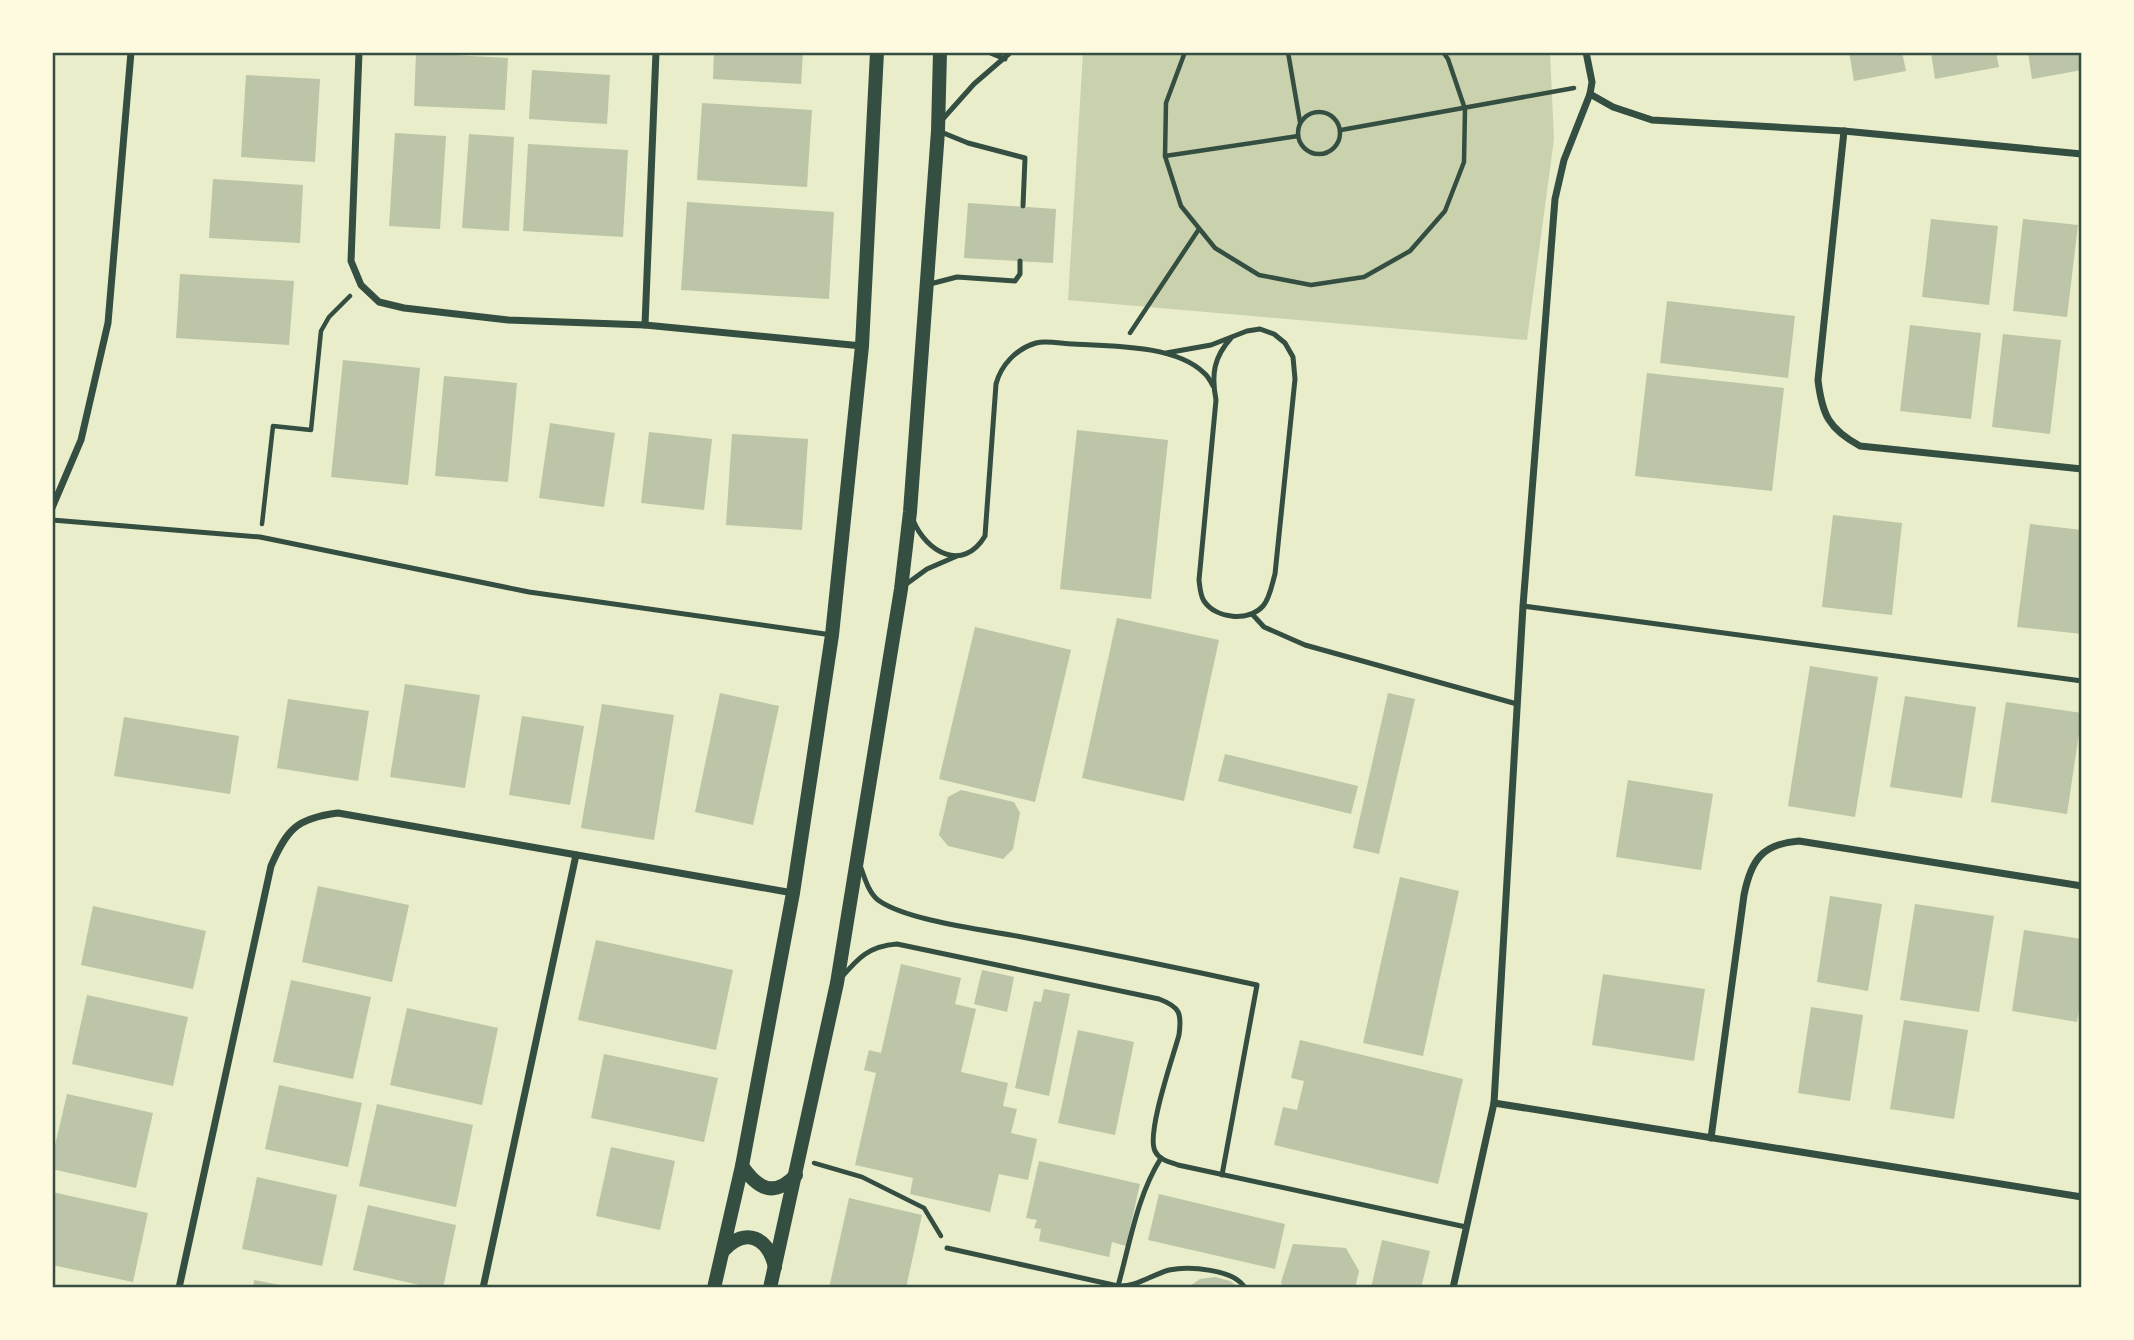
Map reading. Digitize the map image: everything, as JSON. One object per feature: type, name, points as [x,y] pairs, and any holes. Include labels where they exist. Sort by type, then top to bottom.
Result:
[{"type":"main road","points":[[714,1287],[742,1166],[793,893],[832,635],[862,346],[877,52]]},
{"type":"main road","points":[[770,1287],[799,1167],[837,983],[859,862],[901,589],[910,512],[927,285],[938,128],[940,52]]},
{"type":"main road","points":[[742,1166],[750,1178],[760,1186],[770,1189],[779,1189],[788,1184],[799,1167]]},
{"type":"main road","points":[[723,1250],[732,1241],[742,1237],[755,1238],[764,1244],[772,1255],[775,1268]]},
{"type":"street","points":[[52,508],[81,440],[108,323],[131,52]]},
{"type":"street","points":[[359,52],[351,261],[360,285],[379,302],[404,308],[508,320],[645,325],[862,346]]},
{"type":"street","points":[[645,325],[656,52]]},
{"type":"street","points":[[1453,1287],[1494,1104],[1523,606],[1555,200],[1567,151],[1590,94],[1592,82],[1586,52]]},
{"type":"street","points":[[1590,94],[1613,107],[1652,120],[1844,131],[2081,154]]},
{"type":"street","points":[[1844,131],[1818,380],[1821,404],[1829,422],[1841,436],[1860,446],[2081,469]]},
{"type":"street","points":[[179,1287],[271,866],[281,842],[295,827],[315,816],[338,813],[793,893]]},
{"type":"street","points":[[1711,1138],[1748,875],[1756,859],[1771,847],[1784,842],[1799,841],[2081,886]]},
{"type":"street","points":[[483,1287],[576,855]]},
{"type":"street","points":[[1494,1104],[2081,1197]]},
{"type":"lane","points":[[988,52],[1005,59]]},
{"type":"lane","points":[[1011,52],[974,84],[938,128],[968,143],[1025,158],[1023,206]]},
{"type":"lane","points":[[927,285],[957,277],[1015,281],[1020,274],[1020,261]]},
{"type":"lane","points":[[1166,354],[1211,345],[1247,331],[1260,329],[1274,334],[1285,343],[1293,357],[1295,379],[1275,575],[1265,604],[1252,615],[1237,617],[1209,607],[1202,598],[1199,580],[1216,400],[1213,386],[1216,360],[1231,338]]},
{"type":"lane","points":[[910,512],[918,533],[942,553],[968,555],[978,547],[985,536],[996,384],[1000,371],[1013,356],[1037,342],[1121,346],[1166,354],[1188,362],[1205,373],[1213,386]]},
{"type":"lane","points":[[52,520],[260,537],[529,592],[832,635]]},
{"type":"lane","points":[[901,589],[927,569],[957,556]]},
{"type":"lane","points":[[1523,606],[2081,681]]},
{"type":"lane","points":[[1252,615],[1264,627],[1305,645],[1517,704]]},
{"type":"lane","points":[[859,862],[866,883],[877,899],[895,909],[938,921],[1257,985],[1222,1175]]},
{"type":"lane","points":[[837,983],[868,951],[881,945],[897,944],[1159,999],[1174,1005],[1181,1018],[1179,1035],[1152,1133],[1155,1151],[1161,1158],[1178,1165],[1222,1175],[1466,1227]]},
{"type":"lane","points":[[1118,1286],[1140,1203],[1149,1177],[1161,1158]]},
{"type":"lane","points":[[947,1248],[1118,1286],[1131,1287],[1171,1270],[1197,1269],[1226,1272],[1241,1280],[1245,1287]]},
{"type":"path","points":[[1185,52],[1166,103],[1164,156],[1181,206],[1214,248],[1259,275],[1311,285],[1364,277],[1410,251],[1444,211],[1464,162],[1465,109],[1448,59],[1443,52]]},
{"type":"path","points":[[1288,52],[1300,123],[1298,136],[1304,148],[1316,155],[1329,153],[1339,143],[1341,130],[1335,118],[1323,111],[1310,113],[1300,123]]},
{"type":"path","points":[[1341,130],[1580,86],[1590,94]]},
{"type":"path","points":[[1164,156],[1298,136]]},
{"type":"path","points":[[1121,346],[1199,229]]},
{"type":"path","points":[[260,537],[273,426],[311,429],[321,331],[329,317],[360,285]]},
{"type":"path","points":[[799,1167],[862,1177],[924,1208],[947,1248]]},
{"type":"green space","points":[[1083,53],[1550,53],[1554,139],[1527,340],[1068,300]]},
{"type":"building","points":[[714,52],[803,52],[801,84],[713,79]]},
{"type":"building","points":[[1849,52],[1902,52],[1906,71],[1854,81]]},
{"type":"building","points":[[1931,52],[1996,52],[1999,67],[1935,79]]},
{"type":"building","points":[[2028,52],[2082,52],[2082,70],[2032,79]]},
{"type":"building","points":[[416,53],[508,58],[505,110],[414,106]]},
{"type":"building","points":[[532,70],[610,75],[607,124],[529,119]]},
{"type":"building","points":[[246,75],[320,79],[315,162],[241,157]]},
{"type":"building","points":[[702,103],[812,110],[807,187],[697,180]]},
{"type":"building","points":[[395,133],[446,136],[440,229],[389,226]]},
{"type":"building","points":[[469,134],[514,137],[509,231],[462,228]]},
{"type":"building","points":[[528,144],[628,150],[623,237],[523,231]]},
{"type":"building","points":[[213,179],[303,185],[300,243],[209,238]]},
{"type":"building","points":[[687,202],[834,212],[829,299],[681,290]]},
{"type":"building","points":[[968,203],[1056,209],[1053,263],[964,258]]},
{"type":"building","points":[[1931,219],[1998,226],[1989,305],[1922,297]]},
{"type":"building","points":[[2023,219],[2078,225],[2067,317],[2013,311]]},
{"type":"building","points":[[180,274],[294,281],[289,345],[176,338]]},
{"type":"building","points":[[1667,301],[1795,316],[1788,378],[1660,363]]},
{"type":"building","points":[[1910,325],[1981,333],[1971,419],[1900,411]]},
{"type":"building","points":[[2003,334],[2061,340],[2050,434],[1992,427]]},
{"type":"building","points":[[343,360],[420,368],[408,485],[331,477]]},
{"type":"building","points":[[1647,373],[1784,388],[1772,491],[1635,476]]},
{"type":"building","points":[[444,376],[517,383],[508,482],[435,476]]},
{"type":"building","points":[[550,423],[615,433],[604,507],[539,498]]},
{"type":"building","points":[[1077,430],[1168,440],[1151,599],[1060,589]]},
{"type":"building","points":[[649,432],[712,439],[704,510],[641,503]]},
{"type":"building","points":[[732,434],[808,439],[802,530],[726,525]]},
{"type":"building","points":[[1833,515],[1902,523],[1892,615],[1822,607]]},
{"type":"building","points":[[2030,524],[2082,530],[2082,634],[2017,627]]},
{"type":"building","points":[[1117,618],[1219,640],[1184,801],[1082,778]]},
{"type":"building","points":[[975,627],[1071,650],[1035,802],[939,779]]},
{"type":"building","points":[[1810,666],[1878,677],[1855,817],[1788,806]]},
{"type":"building","points":[[405,684],[480,695],[465,788],[390,777]]},
{"type":"building","points":[[720,693],[779,706],[753,825],[695,812]]},
{"type":"building","points":[[1388,693],[1415,699],[1379,854],[1353,848]]},
{"type":"building","points":[[1905,696],[1976,707],[1962,798],[1890,787]]},
{"type":"building","points":[[288,699],[369,711],[358,781],[277,768]]},
{"type":"building","points":[[2006,702],[2082,713],[2067,814],[1991,802]]},
{"type":"building","points":[[602,704],[674,715],[654,840],[581,828]]},
{"type":"building","points":[[522,716],[584,726],[570,805],[509,795]]},
{"type":"building","points":[[124,717],[239,736],[230,794],[114,776]]},
{"type":"building","points":[[1225,754],[1358,786],[1351,814],[1218,781]]},
{"type":"building","points":[[1628,780],[1713,794],[1701,870],[1616,857]]},
{"type":"building","points":[[961,790],[1014,802],[1020,813],[1013,849],[1003,859],[948,846],[939,835],[948,797]]},
{"type":"building","points":[[1400,877],[1459,891],[1423,1056],[1363,1043]]},
{"type":"building","points":[[318,886],[409,905],[392,982],[302,962]]},
{"type":"building","points":[[1830,896],[1882,904],[1868,991],[1817,982]]},
{"type":"building","points":[[1915,904],[1994,916],[1979,1012],[1900,1000]]},
{"type":"building","points":[[93,906],[206,931],[193,989],[81,965]]},
{"type":"building","points":[[2024,930],[2082,939],[2082,993],[2077,1022],[2012,1011]]},
{"type":"building","points":[[596,940],[733,970],[716,1050],[578,1020]]},
{"type":"building","points":[[901,964],[961,978],[955,1004],[976,1009],[961,1072],[1008,1083],[1003,1106],[1017,1109],[1011,1133],[1037,1139],[1028,1180],[999,1174],[990,1212],[910,1194],[913,1178],[855,1165],[876,1073],[864,1070],[869,1050],[881,1053]]},
{"type":"building","points":[[982,970],[1014,977],[1007,1012],[974,1004]]},
{"type":"building","points":[[1603,974],[1705,989],[1694,1061],[1592,1045]]},
{"type":"building","points":[[291,980],[371,997],[353,1079],[273,1062]]},
{"type":"building","points":[[1044,989],[1070,994],[1049,1096],[1015,1088],[1034,1001],[1041,1002]]},
{"type":"building","points":[[87,995],[188,1017],[173,1086],[72,1064]]},
{"type":"building","points":[[1811,1007],[1863,1015],[1850,1101],[1798,1093]]},
{"type":"building","points":[[407,1008],[498,1028],[482,1105],[390,1085]]},
{"type":"building","points":[[1904,1020],[1968,1030],[1954,1119],[1890,1109]]},
{"type":"building","points":[[1078,1030],[1134,1042],[1115,1135],[1058,1123]]},
{"type":"building","points":[[1300,1040],[1463,1079],[1438,1184],[1274,1145],[1283,1107],[1297,1110],[1304,1081],[1291,1078]]},
{"type":"building","points":[[604,1054],[718,1078],[704,1142],[591,1118]]},
{"type":"building","points":[[279,1085],[362,1103],[348,1167],[265,1149]]},
{"type":"building","points":[[67,1094],[153,1113],[136,1188],[52,1169],[52,1158]]},
{"type":"building","points":[[377,1104],[473,1125],[456,1207],[359,1186]]},
{"type":"building","points":[[611,1147],[675,1161],[660,1230],[596,1216]]},
{"type":"building","points":[[1039,1161],[1140,1184],[1126,1246],[1112,1242],[1109,1257],[1039,1241],[1041,1229],[1034,1228],[1037,1220],[1026,1218]]},
{"type":"building","points":[[257,1177],[337,1195],[322,1266],[242,1249]]},
{"type":"building","points":[[52,1192],[148,1213],[133,1282],[52,1265]]},
{"type":"building","points":[[1159,1194],[1285,1224],[1275,1269],[1148,1240]]},
{"type":"building","points":[[849,1198],[922,1215],[906,1288],[829,1288]]},
{"type":"building","points":[[368,1205],[456,1225],[443,1288],[353,1270]]},
{"type":"building","points":[[1382,1240],[1430,1251],[1421,1288],[1371,1288]]},
{"type":"building","points":[[1293,1244],[1346,1248],[1359,1271],[1355,1288],[1283,1288],[1281,1282]]},
{"type":"building","points":[[1215,1277],[1230,1281],[1239,1288],[1187,1288],[1200,1279]]},
{"type":"building","points":[[254,1280],[285,1286],[285,1288],[253,1288]]}]
